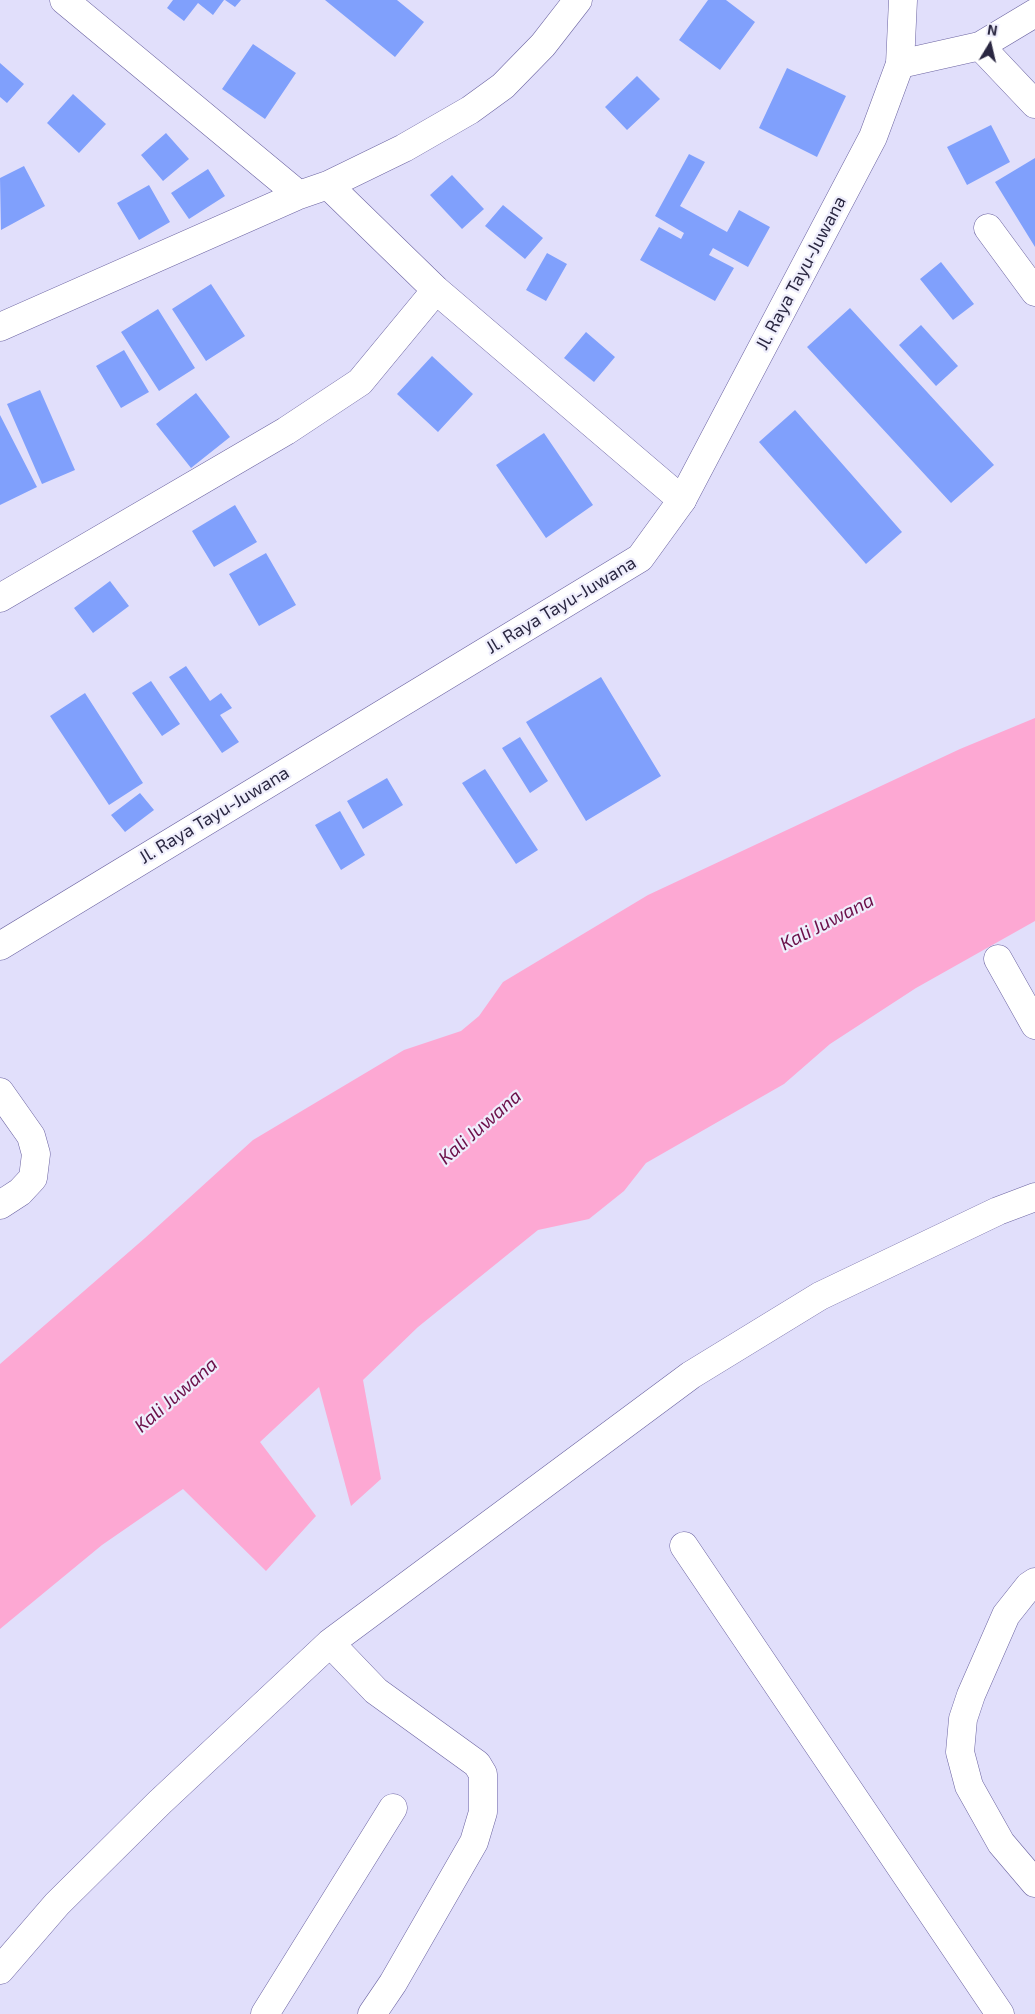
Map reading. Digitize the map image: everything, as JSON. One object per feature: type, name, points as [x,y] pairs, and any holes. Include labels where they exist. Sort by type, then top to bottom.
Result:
[{"type":"street","points":[[64,0],[298,195]]},
{"type":"street","points":[[0,327],[298,195],[328,185],[404,148],[470,110],[503,86],[543,45],[578,0]]},
{"type":"street","name":"Jl. Raya Tayu-Juwana","points":[[0,946],[640,558],[682,500],[873,137],[900,64],[903,0]]},
{"type":"street","points":[[900,64],[980,46],[1035,13]]},
{"type":"street","points":[[980,46],[1035,104]]},
{"type":"street","points":[[328,185],[436,290],[682,500]]},
{"type":"street","points":[[988,228],[1035,292]]},
{"type":"street","points":[[0,598],[286,431],[360,382],[436,290]]},
{"type":"street","points":[[998,959],[1035,1025]]},
{"type":"street","points":[[0,1092],[31,1136],[36,1154],[33,1178],[20,1192],[0,1205]]},
{"type":"street","points":[[0,1970],[57,1904],[159,1803],[330,1643],[691,1375],[820,1296],[998,1211],[1035,1197]]},
{"type":"street","points":[[684,1546],[1000,2014]]},
{"type":"street","points":[[1035,1582],[1029,1586],[1006,1616],[990,1651],[971,1695],[963,1720],[960,1752],[969,1786],[1001,1843],[1035,1883]]},
{"type":"street","points":[[330,1643],[376,1691],[478,1764],[483,1774],[483,1812],[474,1842],[393,1983],[372,2014]]},
{"type":"street","points":[[265,2014],[393,1808]]},
{"type":"water","name":"Kali Juwana","points":[[1035,718],[1035,921],[916,988],[830,1044],[784,1084],[646,1163],[624,1191],[589,1219],[538,1230],[418,1327],[363,1380],[381,1479],[351,1506],[319,1387],[260,1442],[316,1516],[266,1571],[183,1489],[102,1545],[0,1629],[0,1364],[145,1238],[253,1140],[404,1050],[461,1031],[479,1016],[503,982],[648,895],[960,749]]},
{"type":"building","points":[[173,0],[224,0],[213,15],[198,3],[184,21],[167,8]]},
{"type":"building","points":[[225,0],[241,0],[235,7]]},
{"type":"building","points":[[325,0],[397,0],[424,22],[395,57]]},
{"type":"building","points":[[708,0],[726,0],[755,22],[720,70],[679,40]]},
{"type":"building","points":[[253,44],[296,73],[265,119],[222,89]]},
{"type":"building","points":[[0,63],[24,84],[7,103],[0,97]]},
{"type":"building","points":[[787,68],[846,96],[817,157],[759,128]]},
{"type":"building","points":[[637,76],[660,99],[627,130],[605,107]]},
{"type":"building","points":[[73,94],[106,124],[79,153],[47,123]]},
{"type":"building","points":[[991,125],[1010,162],[967,185],[947,147]]},
{"type":"building","points":[[166,133],[189,159],[163,181],[141,155]]},
{"type":"building","points":[[689,154],[705,162],[680,206],[727,232],[739,210],[770,227],[748,267],[713,248],[709,255],[734,268],[715,301],[640,260],[659,227],[681,239],[684,233],[655,216]]},
{"type":"building","points":[[1035,158],[1035,247],[995,182]]},
{"type":"building","points":[[24,166],[45,206],[1,230],[0,178]]},
{"type":"building","points":[[208,169],[225,196],[189,219],[171,193]]},
{"type":"building","points":[[452,175],[484,209],[462,229],[430,195]]},
{"type":"building","points":[[149,185],[170,222],[139,240],[117,203]]},
{"type":"building","points":[[503,205],[543,238],[525,259],[485,226]]},
{"type":"building","points":[[547,253],[567,264],[546,301],[526,290]]},
{"type":"building","points":[[941,262],[974,304],[953,320],[920,279]]},
{"type":"building","points":[[211,284],[245,336],[206,361],[172,309]]},
{"type":"building","points":[[850,308],[994,465],[951,503],[807,347]]},
{"type":"building","points":[[158,309],[195,368],[159,391],[121,332]]},
{"type":"building","points":[[921,325],[958,366],[936,386],[899,345]]},
{"type":"building","points":[[586,332],[615,357],[594,382],[564,358]]},
{"type":"building","points":[[124,350],[149,392],[121,408],[96,366]]},
{"type":"building","points":[[432,356],[473,394],[438,432],[397,394]]},
{"type":"building","points":[[40,390],[75,470],[42,484],[7,404]]},
{"type":"building","points":[[196,393],[230,437],[191,468],[156,424]]},
{"type":"building","points":[[795,410],[902,532],[866,564],[759,442]]},
{"type":"building","points":[[0,415],[37,487],[0,505]]},
{"type":"building","points":[[544,433],[593,505],[546,538],[496,465]]},
{"type":"building","points":[[235,505],[257,542],[214,567],[192,531]]},
{"type":"building","points":[[266,553],[296,605],[259,626],[229,574]]},
{"type":"building","points":[[110,581],[129,606],[93,633],[74,608]]},
{"type":"building","points":[[186,666],[210,701],[221,693],[232,708],[220,715],[239,742],[222,753],[169,677]]},
{"type":"building","points":[[601,677],[661,776],[586,821],[526,722]]},
{"type":"building","points":[[151,681],[180,724],[162,736],[132,693]]},
{"type":"building","points":[[85,693],[143,783],[109,805],[50,716]]},
{"type":"building","points":[[520,737],[548,781],[530,793],[502,748]]},
{"type":"building","points":[[485,769],[538,850],[516,864],[462,783]]},
{"type":"building","points":[[387,778],[403,805],[363,829],[347,801]]},
{"type":"building","points":[[140,793],[154,810],[125,832],[111,815]]},
{"type":"building","points":[[340,811],[365,855],[341,870],[315,825]]}]
